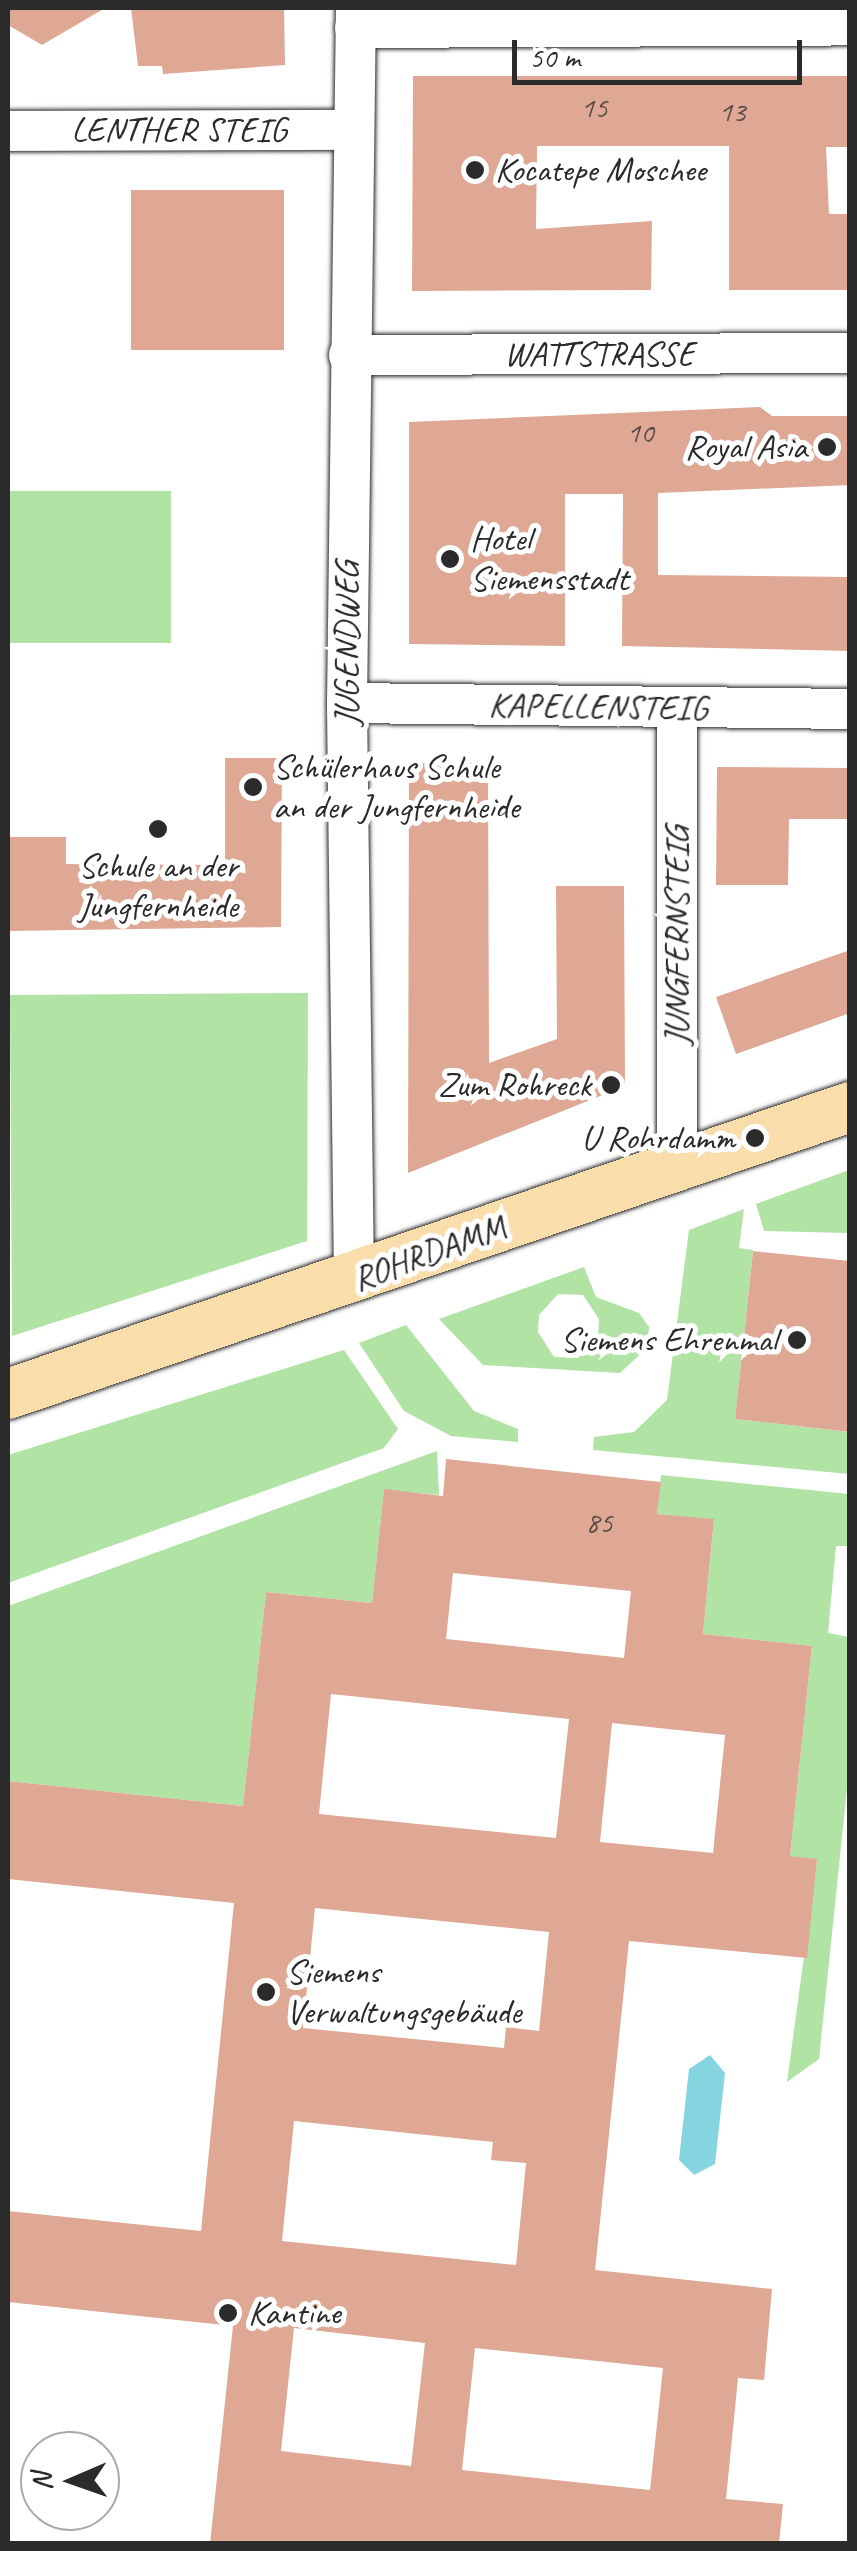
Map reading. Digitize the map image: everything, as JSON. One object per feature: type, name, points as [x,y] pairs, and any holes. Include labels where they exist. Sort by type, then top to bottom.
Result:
[{"type":"main road","name":"ROHRDAMM","points":[[8,1394],[354,1280],[676,1164],[850,1107]]},
{"type":"street","points":[[356,18],[669,16],[850,25]]},
{"type":"street","name":"JUGENDWEG","points":[[354,1280],[346,703],[351,130],[356,18]]},
{"type":"street","name":"LENTHER STEIG","points":[[8,131],[351,130]]},
{"type":"street","name":"WATTSTRASSE","points":[[349,355],[850,353]]},
{"type":"street","name":"KAPELLENSTEIG","points":[[346,703],[850,710]]},
{"type":"street","name":"JUNGFERNSTEIG","points":[[676,1164],[677,709]]},
{"type":"green space","points":[[8,491],[171,491],[171,643],[8,643]]},
{"type":"green space","points":[[308,993],[307,1241],[12,1336],[10,995]]},
{"type":"green space","points":[[849,1170],[849,1233],[764,1231],[756,1204]]},
{"type":"green space","points":[[744,1209],[739,1248],[753,1250],[735,1419],[849,1432],[849,1474],[593,1450],[594,1437],[634,1432],[667,1400],[689,1230]]},
{"type":"green space","points":[[584,1267],[596,1297],[639,1313],[649,1327],[648,1347],[620,1373],[483,1365],[439,1319]],"holes":[[[558,1294],[583,1295],[599,1319],[598,1337],[578,1358],[554,1357],[538,1332],[539,1315]]]},
{"type":"green space","points":[[406,1325],[474,1411],[518,1429],[518,1442],[451,1436],[404,1411],[359,1343]]},
{"type":"green space","points":[[344,1350],[398,1429],[384,1448],[8,1583],[8,1455]]},
{"type":"green space","points":[[437,1451],[439,1495],[384,1490],[372,1603],[266,1592],[243,1806],[8,1781],[8,1606]]},
{"type":"green space","points":[[661,1475],[849,1494],[849,1546],[836,1546],[828,1633],[849,1637],[850,1760],[819,2059],[787,2082],[817,1860],[790,1856],[812,1646],[703,1634],[714,1520],[657,1514]]},
{"type":"water","points":[[710,2055],[725,2073],[715,2164],[694,2175],[679,2160],[689,2069]]},
{"type":"building","points":[[8,8],[105,8],[42,45],[8,25]]},
{"type":"building","points":[[131,8],[284,8],[285,65],[163,74],[162,66],[138,66]]},
{"type":"building","points":[[413,76],[850,76],[850,147],[826,147],[829,214],[850,214],[850,290],[729,290],[729,146],[537,146],[536,229],[652,221],[651,290],[412,291]]},
{"type":"building","points":[[131,190],[284,190],[284,350],[131,350]]},
{"type":"building","points":[[760,407],[772,416],[850,416],[850,485],[658,493],[658,575],[850,577],[850,651],[622,646],[623,494],[565,494],[565,646],[409,644],[409,422]]},
{"type":"building","points":[[225,758],[282,758],[281,927],[8,931],[8,837],[66,837],[66,864],[225,865]]},
{"type":"building","points":[[409,763],[488,763],[489,1063],[557,1039],[556,886],[624,886],[625,1086],[408,1173]]},
{"type":"building","points":[[717,767],[850,768],[850,819],[789,819],[788,885],[716,885]]},
{"type":"building","points":[[850,950],[850,1013],[736,1054],[716,997]]},
{"type":"building","name":"Siemens Ehrenmal","points":[[753,1251],[850,1261],[850,1432],[735,1419]]},
{"type":"building","name":"Siemens Verwaltungsgebäude","points":[[446,1459],[661,1482],[657,1514],[714,1519],[703,1634],[812,1646],[790,1856],[817,1859],[807,1958],[629,1941],[595,2270],[772,2289],[764,2380],[738,2378],[726,2499],[783,2504],[779,2544],[210,2544],[233,2326],[8,2302],[8,2211],[201,2231],[234,1903],[8,1879],[8,1781],[243,1806],[266,1592],[372,1603],[384,1489],[443,1496]],"holes":[[[453,1573],[631,1591],[624,1658],[446,1639]],[[331,1694],[569,1719],[556,1838],[319,1814]],[[612,1723],[725,1735],[713,1853],[600,1842]],[[315,1908],[549,1932],[539,2031],[506,2027],[504,2048],[303,2028]],[[294,2121],[493,2142],[491,2160],[526,2163],[516,2265],[282,2241]],[[294,2328],[425,2343],[411,2466],[281,2451]],[[475,2348],[663,2368],[650,2490],[462,2470]]]},
{"type":"place","name":"Kocatepe Moschee","points":[[475,170]]},
{"type":"place","name":"Royal Asia","points":[[827,447]]},
{"type":"place","name":"Hotel Siemensstadt","points":[[450,559]]},
{"type":"place","name":"Schülerhaus Schule an der Jungfernheide","points":[[253,787]]},
{"type":"place","name":"Schule an der Jungfernheide","points":[[158,829]]},
{"type":"place","name":"Zum Rohreck","points":[[611,1085]]},
{"type":"place","name":"U Rohrdamm","points":[[755,1138]]},
{"type":"place","name":"Siemens Ehrenmal","points":[[797,1340]]},
{"type":"place","name":"Siemens Verwaltungsgebäude","points":[[266,1992]]},
{"type":"place","name":"Kantine","points":[[228,2313]]}]
